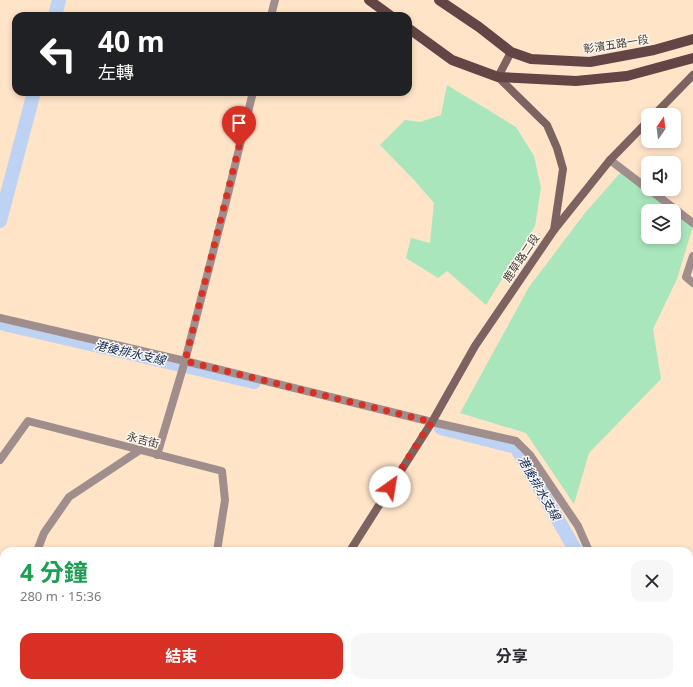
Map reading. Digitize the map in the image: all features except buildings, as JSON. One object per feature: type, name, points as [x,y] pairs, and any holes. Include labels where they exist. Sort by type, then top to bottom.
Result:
[{"type":"main road","points":[[369,0],[386,12]]},
{"type":"main road","name":"彰濱五路一段","points":[[439,0],[479,27],[512,52],[531,59],[590,62],[654,50],[693,39]]},
{"type":"main road","points":[[412,31],[452,60],[498,77],[576,81],[627,76],[693,58]]},
{"type":"main road","points":[[498,77],[512,52]]},
{"type":"main road","points":[[661,108],[693,75]]},
{"type":"main road","points":[[498,77],[547,125],[557,148],[563,169],[554,230]]},
{"type":"main road","name":"鹿草路二段","points":[[353,547],[432,422],[475,346],[554,230],[610,160],[641,128]]},
{"type":"street","points":[[272,12],[275,0]]},
{"type":"street","points":[[157,455],[185,361],[252,96]]},
{"type":"street","points":[[610,160],[641,184]]},
{"type":"street","points":[[657,196],[693,223]]},
{"type":"street","points":[[693,256],[686,277],[693,283]]},
{"type":"street","points":[[0,318],[516,441],[530,455],[578,526],[587,547]]},
{"type":"street","name":"永吉街","points":[[0,460],[28,421],[222,471],[225,500],[218,547]]},
{"type":"street","points":[[39,547],[44,533],[69,497],[140,450]]},
{"type":"green space","points":[[447,85],[516,127],[534,156],[541,188],[535,226],[486,305],[447,271],[438,278],[406,258],[411,238],[430,243],[434,203],[380,145],[405,120],[420,122],[441,115]]},
{"type":"green space","points":[[621,172],[641,187],[641,196],[653,196],[664,204],[641,204],[641,244],[681,244],[681,217],[693,226],[677,279],[653,329],[661,379],[589,453],[574,504],[526,433],[460,413],[529,287],[585,213]]},
{"type":"waterway","name":"港後排水支線","points":[[56,12],[59,0]]},
{"type":"waterway","name":"港後排水支線","points":[[0,221],[33,96]]},
{"type":"waterway","name":"港後排水支線","points":[[0,323],[254,382]]},
{"type":"waterway","name":"港後排水支線","points":[[441,428],[516,447],[574,547]]},
{"type":"route","points":[[239,147],[185,361],[432,422],[390,487]]}]
